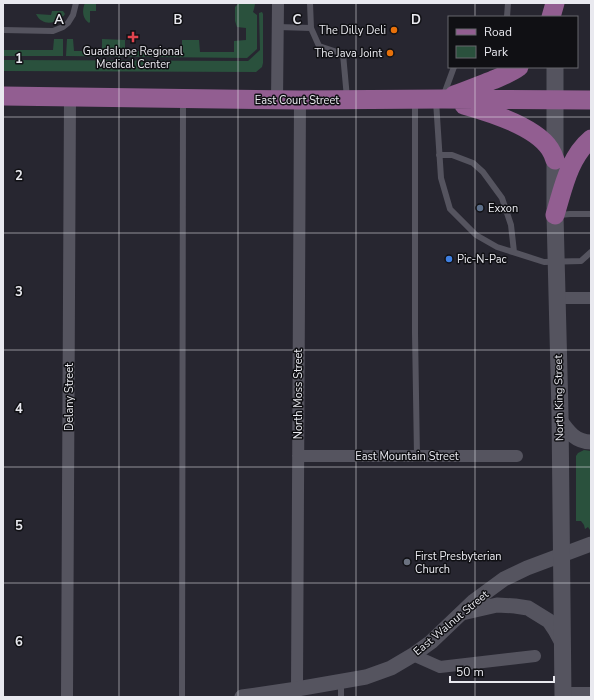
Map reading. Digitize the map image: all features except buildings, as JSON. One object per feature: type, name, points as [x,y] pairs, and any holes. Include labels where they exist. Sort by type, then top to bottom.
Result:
[{"type":"main road","points":[[550,16],[555,3]]},
{"type":"main road","points":[[555,3],[555,16]]},
{"type":"main road","points":[[439,99],[469,90],[518,68]]},
{"type":"main road","name":"North King Street","points":[[556,68],[555,215],[560,420],[563,695]]},
{"type":"main road","name":"East Court Street","points":[[3,96],[277,100],[591,100]]},
{"type":"main road","points":[[439,99],[496,115],[520,125],[541,139],[550,148],[555,160]]},
{"type":"main road","points":[[555,215],[570,168],[577,155],[591,139]]},
{"type":"street","points":[[277,100],[278,3]]},
{"type":"street","name":"Delany Street","points":[[67,697],[70,96]]},
{"type":"street","name":"North Moss Street","points":[[297,689],[300,100]]},
{"type":"street","points":[[557,298],[591,298]]},
{"type":"street","points":[[560,420],[573,436],[579,440],[591,442]]},
{"type":"street","name":"East Mountain Street","points":[[298,456],[517,456]]},
{"type":"street","points":[[562,555],[591,544]]},
{"type":"street","name":"East Walnut Street","points":[[242,697],[366,677],[391,668],[431,642],[474,601],[504,579],[527,568],[562,555]]},
{"type":"street","points":[[461,613],[497,605],[528,608],[549,621],[556,630],[562,643]]},
{"type":"street","points":[[413,655],[440,667],[535,656]]},
{"type":"street","points":[[563,695],[591,693]]},
{"type":"lane","points":[[3,30],[53,31],[68,23],[73,15],[76,3]]},
{"type":"lane","points":[[310,3],[310,28],[319,46],[343,54],[347,100]]},
{"type":"lane","points":[[507,16],[508,3]]},
{"type":"lane","points":[[278,28],[310,28]]},
{"type":"lane","points":[[454,68],[439,99],[439,155],[441,178],[450,209],[476,235],[497,247],[544,262],[581,261],[591,252]]},
{"type":"lane","points":[[182,697],[183,98]]},
{"type":"lane","points":[[416,99],[415,332],[417,456]]},
{"type":"lane","points":[[439,155],[452,155],[473,163],[483,172],[502,198],[511,224],[514,252]]},
{"type":"lane","points":[[555,215],[591,214]]},
{"type":"lane","points":[[341,681],[341,697]]},
{"type":"green space","points":[[85,3],[96,3],[96,11],[90,11],[89,23],[83,14]]},
{"type":"green space","points":[[239,3],[255,4],[253,12],[257,15],[257,49],[247,58],[66,56],[67,39],[73,39],[74,51],[102,51],[102,39],[125,40],[125,51],[182,51],[182,40],[199,40],[200,52],[234,52],[234,41],[246,40],[246,28],[237,27],[235,21],[235,7]]},
{"type":"green space","points":[[52,11],[63,11],[65,14],[58,20],[50,23],[42,21],[36,14],[51,15]]},
{"type":"green space","points":[[262,12],[263,63],[262,67],[256,72],[3,71],[3,60],[248,61],[260,50],[259,13]]},
{"type":"green space","points":[[54,39],[63,39],[63,56],[3,56],[3,50],[53,50]]},
{"type":"green space","points":[[584,450],[591,451],[591,530],[588,527],[585,529],[581,521],[576,521],[576,456]]},
{"type":"place","name":"The Dilly Deli","points":[[394,30]]},
{"type":"place","name":"Guadalupe Regional Medical Center","points":[[133,37]]},
{"type":"place","name":"The Java Joint","points":[[390,53]]},
{"type":"place","name":"Exxon","points":[[480,208]]},
{"type":"place","name":"Pic-N-Pac","points":[[449,259]]},
{"type":"place","name":"First Presbyterian Church","points":[[407,562]]}]
